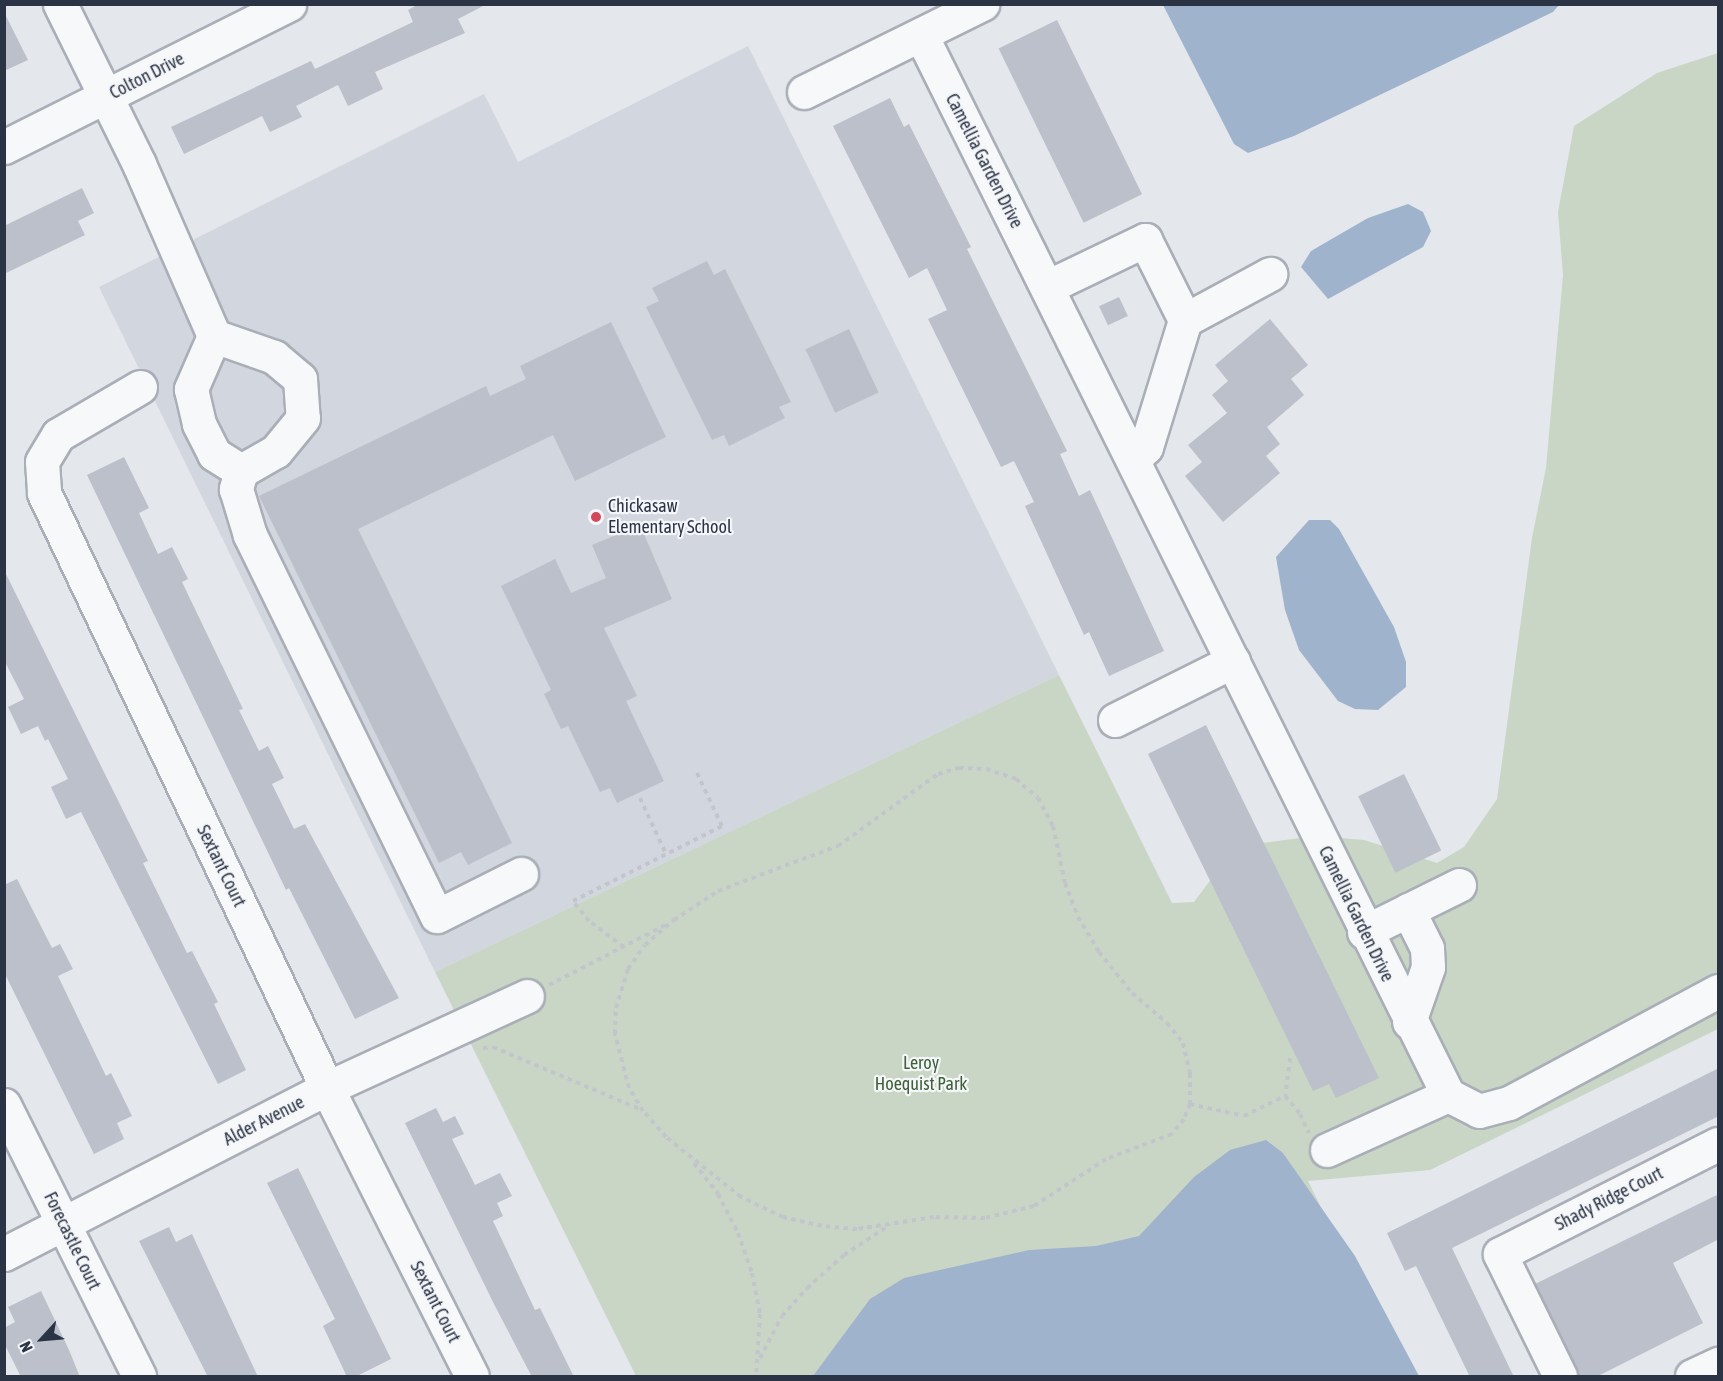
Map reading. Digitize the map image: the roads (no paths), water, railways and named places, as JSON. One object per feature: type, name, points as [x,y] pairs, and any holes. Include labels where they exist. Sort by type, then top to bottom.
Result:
[{"type":"street","points":[[60,4],[139,164],[214,336],[274,357],[300,379],[303,418],[276,451],[241,471],[236,489],[250,535],[437,916],[521,874]]},
{"type":"street","name":"Colton Drive","points":[[4,147],[289,4]]},
{"type":"street","points":[[804,92],[982,4]]},
{"type":"street","name":"Camellia Garden Drive","points":[[921,35],[1134,458],[1364,932],[1448,1095]]},
{"type":"street","points":[[137,82],[133,130],[139,164]]},
{"type":"street","points":[[1047,287],[1145,240],[1185,320],[1146,447],[1134,458]]},
{"type":"street","points":[[1185,320],[1270,274]]},
{"type":"street","points":[[214,336],[191,389],[199,424],[214,454],[241,471]]},
{"type":"street","name":"Sextant Court","points":[[140,387],[86,415],[58,435],[42,462],[45,493],[327,1088],[472,1377]]},
{"type":"street","points":[[1114,720],[1233,661]]},
{"type":"street","points":[[1364,932],[1459,885]]},
{"type":"street","points":[[1408,910],[1427,948],[1428,967],[1409,1022]]},
{"type":"street","points":[[1327,1150],[1448,1095],[1479,1111],[1509,1103],[1719,991]]},
{"type":"street","name":"Alder Avenue","points":[[4,1254],[327,1088],[527,996]]},
{"type":"street","name":"Forecastle Court","points":[[4,1105],[139,1377]]},
{"type":"street","name":"Shady Ridge Court","points":[[1560,1377],[1500,1254],[1719,1144]]},
{"type":"street","points":[[1692,1377],[1719,1364]]},
{"type":"water","points":[[1163,5],[1559,5],[1553,12],[1294,136],[1248,153],[1234,144]]},
{"type":"water","points":[[1408,204],[1423,212],[1431,231],[1423,247],[1328,299],[1301,267],[1311,251],[1368,218]]},
{"type":"water","points":[[1309,520],[1330,520],[1339,529],[1394,627],[1406,662],[1406,687],[1378,710],[1355,709],[1338,701],[1299,650],[1285,610],[1276,557]]},
{"type":"water","points":[[1266,1140],[1283,1153],[1355,1256],[1419,1376],[813,1376],[870,1299],[904,1278],[1029,1250],[1096,1246],[1139,1236],[1194,1177],[1230,1150]]},
{"type":"place","name":"Chickasaw Elementary School","points":[[596,517]]},
{"type":"park label","name":"Leroy Hoequist Park","points":[[921,1074]]}]
